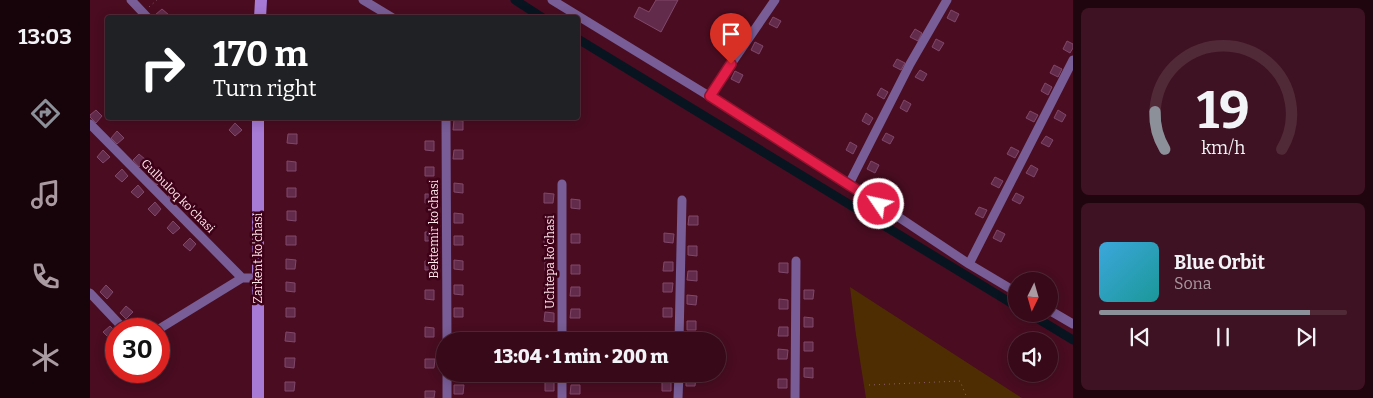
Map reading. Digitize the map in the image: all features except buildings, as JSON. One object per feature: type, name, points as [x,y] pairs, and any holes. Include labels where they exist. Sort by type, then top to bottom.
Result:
[{"type":"main road","points":[[254,0],[254,15]]},
{"type":"main road","points":[[260,15],[261,0]]},
{"type":"main road","name":"Zarkent ko'chasi","points":[[252,398],[246,278],[253,120]]},
{"type":"main road","name":"Zarkent ko'chasi","points":[[258,120],[258,398]]},
{"type":"street","points":[[131,0],[146,15]]},
{"type":"street","points":[[363,0],[388,15]]},
{"type":"street","points":[[552,0],[577,15]]},
{"type":"street","points":[[710,96],[775,0]]},
{"type":"street","points":[[849,184],[910,64],[947,0]]},
{"type":"street","points":[[580,17],[710,96],[849,184],[969,264],[1008,287]]},
{"type":"street","points":[[969,264],[1073,60]]},
{"type":"street","name":"Bektemir ko'chasi","points":[[446,120],[447,332]]},
{"type":"street","name":"Gulbuloq ko'chasi","points":[[90,124],[246,278]]},
{"type":"street","name":"Uchtepa ko'chasi","points":[[562,184],[562,332]]},
{"type":"street","points":[[679,332],[682,200]]},
{"type":"street","points":[[795,398],[796,261]]},
{"type":"street","points":[[170,323],[246,278]]},
{"type":"street","points":[[90,293],[114,318]]},
{"type":"street","points":[[1058,315],[1073,324]]},
{"type":"street","points":[[447,382],[447,398]]},
{"type":"street","points":[[562,382],[562,398]]},
{"type":"street","points":[[678,398],[679,382]]},
{"type":"path","points":[[146,15],[156,0]]},
{"type":"path","points":[[869,385],[960,381],[967,398]]},
{"type":"shaded area","points":[[850,287],[1022,398],[866,398]]},
{"type":"waterway","points":[[515,0],[538,15]]},
{"type":"waterway","points":[[580,40],[1008,301]]},
{"type":"waterway","points":[[1043,322],[1073,340]]},
{"type":"route","points":[[731,64],[710,96],[879,204]]}]
